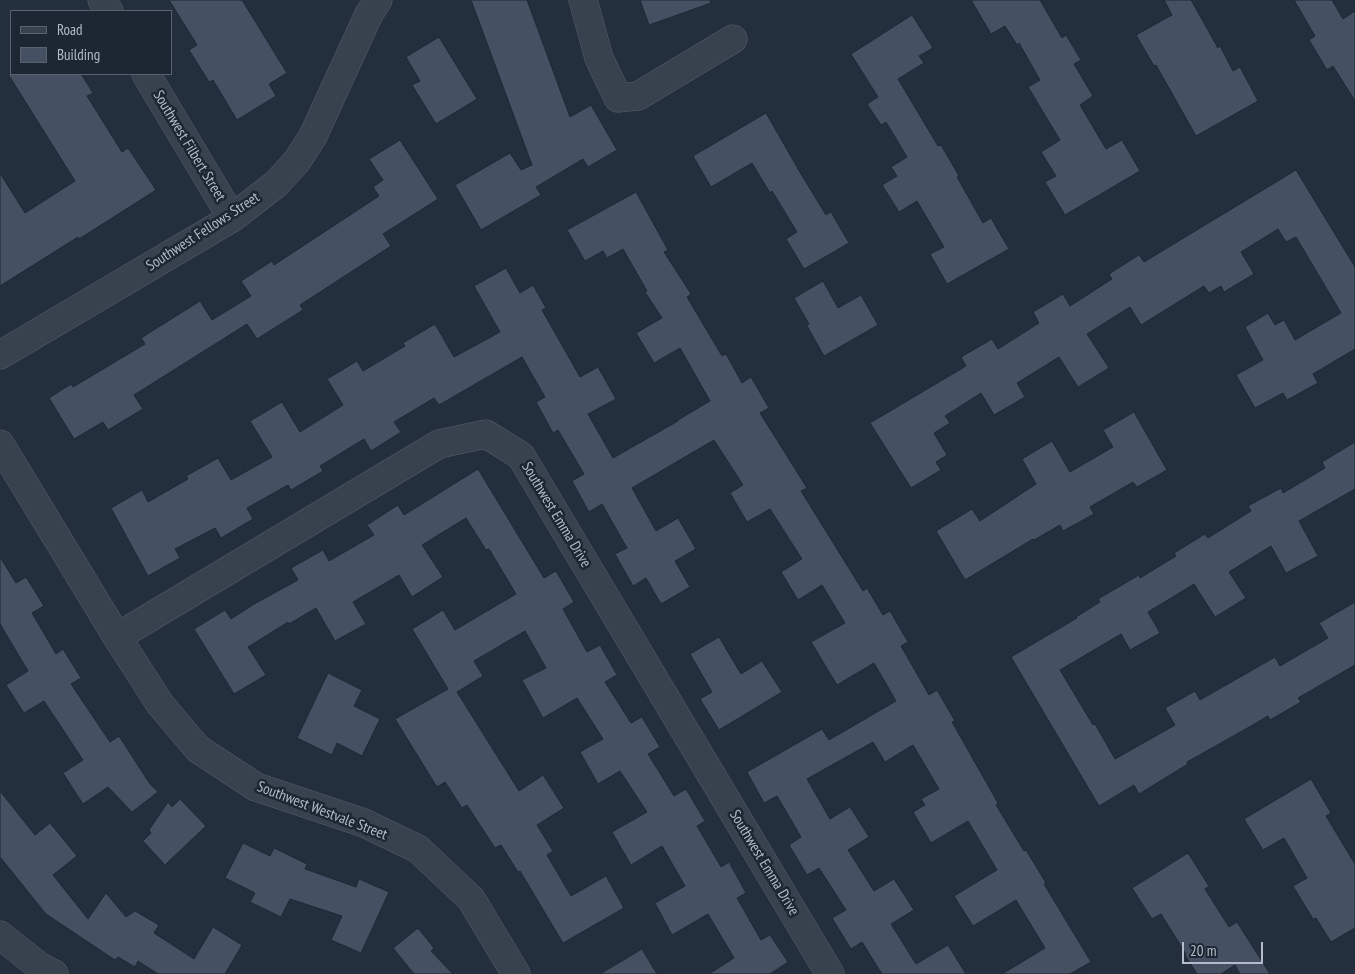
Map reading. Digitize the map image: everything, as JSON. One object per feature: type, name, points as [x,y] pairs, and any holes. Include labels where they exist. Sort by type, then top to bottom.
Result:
[{"type":"street","name":"Southwest Fellows Street","points":[[0,355],[232,218],[276,184],[297,161],[313,136],[368,14],[378,0]]},
{"type":"street","points":[[583,0],[598,58],[618,98],[638,96],[733,38]]},
{"type":"street","name":"Southwest Filbert Street","points":[[147,75],[232,218]]},
{"type":"street","name":"Southwest Emma Drive","points":[[117,637],[439,444],[486,434],[521,456],[830,974]]},
{"type":"street","name":"Southwest Westvale Street","points":[[0,444],[117,637],[160,704],[198,749],[256,787],[364,823],[418,850],[471,899],[516,974]]},
{"type":"street","points":[[0,935],[39,966],[54,974]]},
{"type":"building","points":[[169,0],[242,0],[287,73],[269,84],[276,96],[237,120],[213,80],[209,82],[189,50],[197,45]]},
{"type":"building","points":[[471,0],[527,0],[570,117],[591,105],[617,150],[588,167],[583,159],[536,187],[541,195],[481,230],[455,185],[510,153],[521,170],[532,165]]},
{"type":"building","points":[[640,0],[710,0],[711,3],[649,25]]},
{"type":"building","points":[[971,0],[1040,0],[1062,38],[1066,35],[1081,60],[1074,64],[1093,96],[1080,105],[1106,149],[1122,140],[1140,171],[1065,215],[1045,182],[1056,176],[1041,152],[1060,140],[1028,87],[1040,80],[1019,43],[1017,45],[1005,26],[991,34]]},
{"type":"building","points":[[1164,0],[1191,0],[1218,48],[1220,46],[1233,71],[1240,67],[1258,101],[1196,136],[1156,65],[1154,66],[1136,35],[1172,15]]},
{"type":"building","points":[[1294,0],[1332,0],[1343,19],[1355,11],[1355,101],[1333,66],[1327,70],[1309,40],[1315,36]]},
{"type":"building","points":[[912,15],[933,48],[919,56],[924,63],[898,79],[938,146],[941,145],[983,223],[991,218],[1009,249],[947,284],[930,254],[944,247],[917,201],[899,212],[882,185],[897,176],[891,167],[907,157],[886,122],[881,125],[867,104],[878,97],[851,54]]},
{"type":"building","points":[[439,37],[477,99],[436,124],[412,85],[420,81],[406,57]]},
{"type":"building","points":[[8,74],[82,75],[93,93],[87,96],[122,152],[128,148],[156,190],[0,286],[0,173],[25,213],[75,181]]},
{"type":"building","points":[[766,113],[826,215],[831,212],[849,243],[804,269],[786,239],[797,232],[752,163],[711,187],[693,156]]},
{"type":"building","points":[[400,140],[438,199],[383,234],[391,246],[300,305],[303,310],[257,339],[247,324],[134,395],[143,409],[108,430],[103,422],[74,439],[49,398],[71,384],[73,387],[145,344],[141,338],[200,301],[212,320],[251,296],[241,281],[272,261],[274,265],[379,196],[373,187],[383,180],[369,159]]},
{"type":"building","points":[[1296,170],[1355,267],[1355,349],[1313,374],[1318,383],[1287,400],[1283,393],[1255,408],[1236,375],[1263,360],[1245,327],[1268,313],[1275,325],[1284,320],[1295,340],[1341,313],[1296,237],[1286,242],[1278,229],[1241,252],[1254,274],[1224,292],[1221,286],[1209,293],[1204,286],[1141,325],[1130,307],[1087,334],[1109,368],[1078,387],[1059,357],[1017,383],[1025,397],[994,415],[981,393],[945,416],[950,423],[934,433],[947,455],[936,462],[941,470],[911,488],[870,423],[966,366],[961,357],[992,339],[998,349],[1039,323],[1033,312],[1063,294],[1070,306],[1112,279],[1109,274],[1139,255],[1144,262]]},
{"type":"building","points":[[636,192],[668,250],[664,252],[691,294],[687,297],[722,356],[726,354],[742,383],[751,377],[769,408],[760,413],[807,488],[801,491],[863,591],[867,588],[883,615],[890,611],[908,642],[901,646],[929,695],[937,690],[955,721],[952,722],[998,803],[996,805],[1046,883],[1044,884],[1091,962],[1070,974],[1002,974],[1045,948],[1016,900],[973,926],[954,896],[997,870],[968,821],[931,843],[913,812],[925,805],[921,799],[939,789],[913,745],[885,762],[873,742],[807,779],[830,819],[850,807],[869,837],[848,850],[874,891],[894,879],[914,910],[891,924],[916,964],[948,945],[966,974],[882,974],[862,942],[851,949],[832,918],[846,910],[819,868],[807,875],[789,845],[801,837],[777,796],[764,803],[747,772],[822,729],[829,740],[896,701],[874,663],[837,685],[811,642],[845,623],[822,585],[798,600],[781,572],[802,559],[770,509],[747,522],[730,493],[743,485],[714,440],[632,488],[656,531],[678,518],[696,549],[675,561],[690,587],[661,604],[646,578],[633,586],[615,554],[627,548],[602,504],[589,512],[572,481],[584,474],[558,430],[553,433],[536,402],[545,397],[522,357],[439,405],[434,398],[394,422],[401,432],[371,451],[364,439],[320,466],[323,471],[291,490],[288,485],[247,508],[253,519],[221,538],[215,528],[175,549],[180,558],[148,576],[111,508],[142,490],[148,502],[188,479],[186,476],[218,458],[231,480],[272,457],[250,421],[282,402],[300,432],[343,405],[327,379],[357,361],[363,371],[405,346],[403,343],[435,324],[454,357],[500,332],[474,286],[506,268],[520,293],[533,285],[546,308],[542,310],[580,377],[598,367],[616,399],[588,414],[613,458],[710,401],[680,348],[654,363],[636,333],[662,318],[645,292],[647,291],[623,249],[607,258],[603,251],[585,261],[567,230]]},
{"type":"building","points":[[823,281],[838,308],[861,295],[878,325],[824,356],[794,298]]},
{"type":"building","points":[[1134,412],[1167,470],[1137,487],[1133,482],[1090,507],[1094,514],[1063,531],[1060,525],[965,580],[936,531],[972,509],[980,521],[1036,484],[1022,459],[1052,441],[1070,472],[1113,447],[1103,430]]},
{"type":"building","points":[[1355,442],[1355,489],[1299,521],[1318,556],[1286,573],[1271,546],[1229,572],[1246,598],[1215,617],[1194,584],[1148,612],[1160,633],[1130,650],[1121,634],[1060,670],[1115,759],[1175,725],[1165,708],[1195,691],[1200,700],[1275,657],[1280,666],[1328,638],[1319,623],[1355,602],[1355,665],[1298,698],[1301,702],[1270,720],[1268,716],[1187,762],[1188,764],[1139,794],[1134,785],[1099,806],[1011,657],[1077,618],[1100,602],[1098,599],[1139,575],[1140,578],[1176,556],[1174,553],[1205,534],[1208,538],[1251,511],[1248,506],[1281,488],[1283,493],[1325,468],[1322,462]]},
{"type":"building","points":[[478,469],[544,578],[556,571],[574,602],[563,609],[587,652],[600,645],[617,675],[605,682],[631,723],[642,717],[660,747],[648,754],[674,796],[686,789],[705,821],[697,826],[721,867],[729,862],[746,893],[737,898],[761,940],[770,935],[788,962],[770,974],[709,974],[734,958],[708,914],[672,935],[655,903],[685,886],[662,846],[631,865],[612,832],[647,812],[620,771],[598,784],[580,752],[603,739],[577,698],[543,718],[522,680],[546,668],[525,631],[474,661],[483,676],[457,692],[519,791],[543,775],[564,808],[537,825],[553,851],[547,855],[571,896],[606,876],[624,908],[563,943],[520,871],[518,872],[501,845],[495,848],[467,805],[462,808],[445,782],[437,787],[395,719],[448,689],[412,629],[443,610],[455,630],[516,594],[489,549],[486,550],[466,518],[422,545],[443,577],[412,597],[399,575],[353,602],[366,624],[335,641],[316,608],[289,624],[288,622],[248,647],[266,675],[234,694],[194,629],[225,610],[231,619],[298,580],[291,568],[323,550],[329,561],[374,535],[367,525],[398,505],[404,515]]},
{"type":"building","points":[[0,557],[16,583],[26,577],[44,606],[32,613],[56,654],[63,649],[81,678],[71,684],[110,742],[119,736],[150,784],[158,792],[132,812],[108,787],[83,804],[63,773],[83,760],[44,701],[24,713],[6,685],[28,671],[0,624]]},
{"type":"building","points":[[719,637],[741,674],[762,661],[782,692],[719,730],[700,699],[712,692],[690,654]]},
{"type":"building","points":[[328,673],[362,690],[354,706],[380,719],[362,756],[337,743],[332,755],[297,738]]},
{"type":"building","points":[[1311,779],[1331,813],[1326,816],[1355,864],[1355,928],[1331,942],[1316,918],[1313,919],[1293,886],[1307,878],[1284,838],[1263,850],[1244,819]]},
{"type":"building","points":[[0,791],[35,835],[50,823],[77,856],[53,875],[88,919],[106,893],[126,917],[135,911],[159,925],[154,933],[194,959],[213,927],[242,945],[225,974],[158,974],[138,961],[135,967],[118,957],[115,960],[46,914],[0,857]]},
{"type":"building","points":[[180,799],[206,826],[165,865],[143,841],[151,833],[149,830],[168,802],[172,807]]},
{"type":"building","points":[[243,843],[270,856],[274,848],[307,864],[305,869],[356,887],[359,879],[389,892],[361,953],[331,940],[342,916],[290,899],[281,917],[250,902],[255,893],[225,878]]},
{"type":"building","points":[[1188,853],[1209,886],[1205,889],[1229,927],[1237,922],[1270,974],[1240,974],[1235,965],[1221,974],[1197,974],[1161,914],[1152,919],[1132,888]]},
{"type":"building","points":[[418,928],[434,948],[431,951],[453,974],[414,974],[393,948]]},
{"type":"building","points":[[642,949],[657,974],[600,974]]}]
